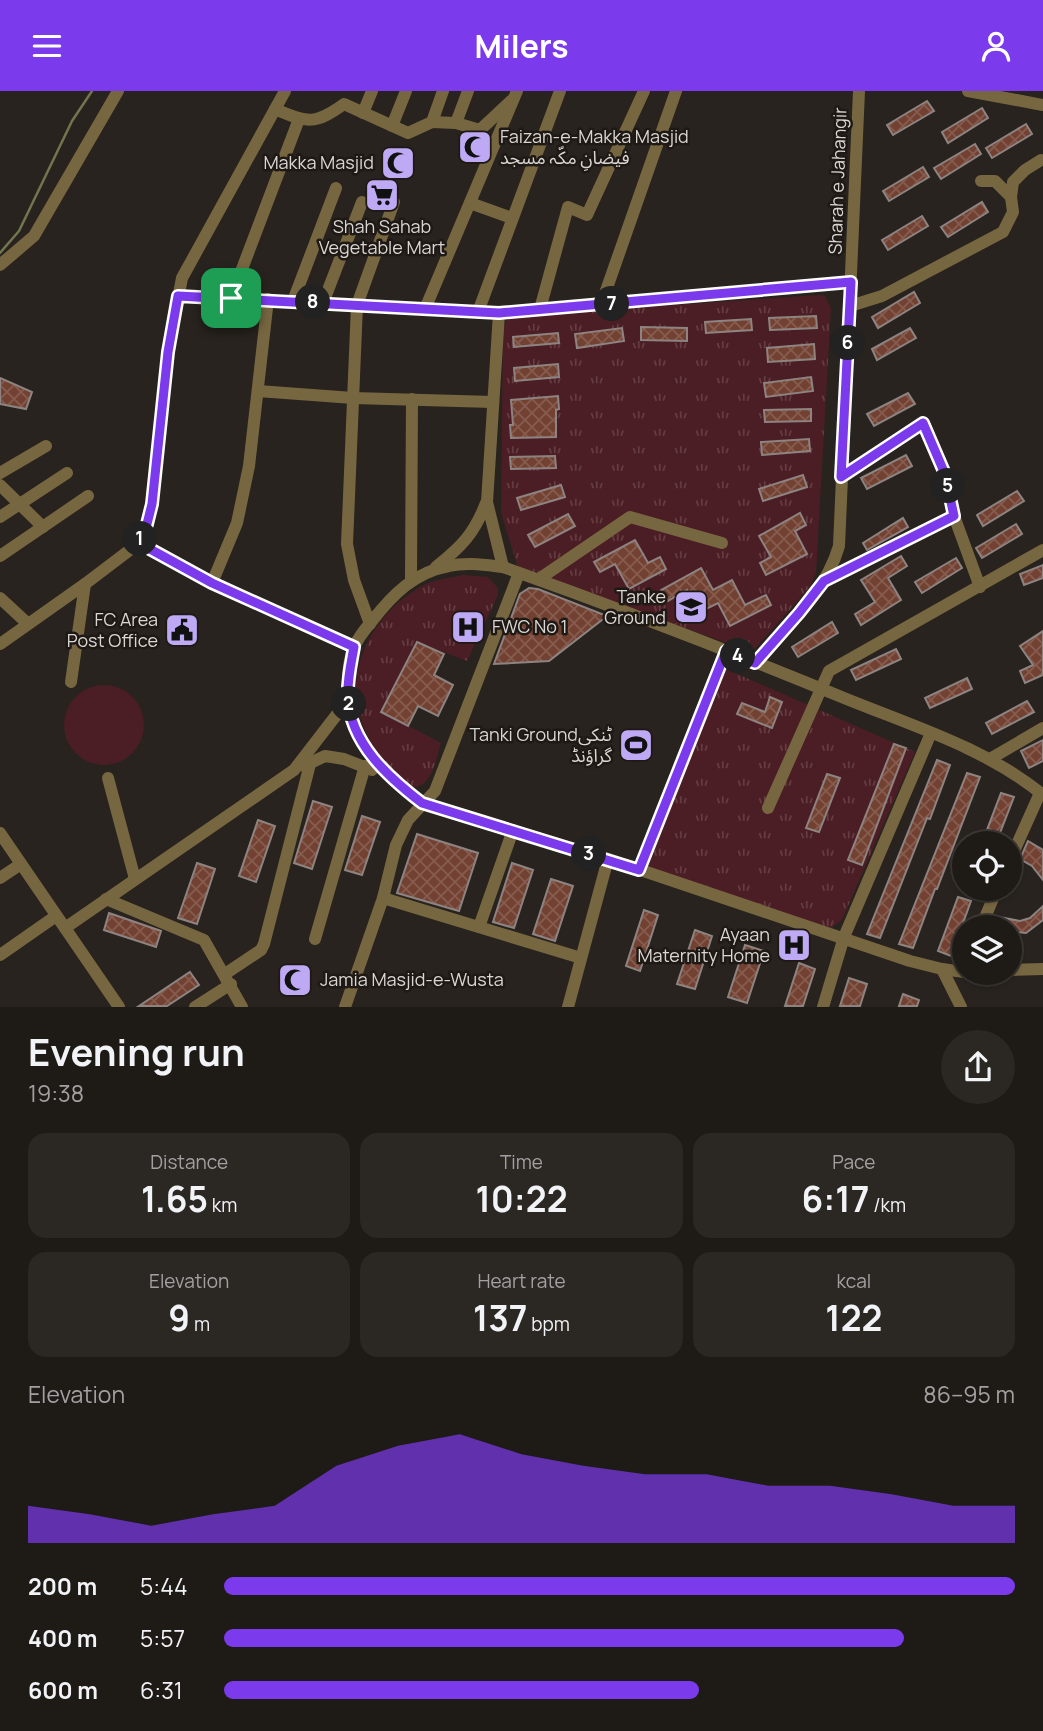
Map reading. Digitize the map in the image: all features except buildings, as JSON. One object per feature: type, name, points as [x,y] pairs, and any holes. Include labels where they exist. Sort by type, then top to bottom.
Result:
[{"type":"street","points":[[0,265],[34,236],[118,91]]},
{"type":"street","points":[[0,644],[85,585],[139,543],[152,504],[168,352],[182,278],[285,91]]},
{"type":"street","points":[[363,113],[372,91]]},
{"type":"street","points":[[392,126],[406,91]]},
{"type":"street","points":[[432,122],[443,91]]},
{"type":"street","points":[[456,124],[468,91]]},
{"type":"street","points":[[478,311],[560,91]]},
{"type":"street","points":[[540,310],[568,207],[587,215],[643,91]]},
{"type":"street","points":[[601,305],[676,91]]},
{"type":"street","name":"Sharah e Jahangir","points":[[755,663],[824,581],[834,565],[839,546],[859,91]]},
{"type":"street","points":[[968,91],[1043,105]]},
{"type":"street","points":[[275,109],[299,119],[316,121],[344,104],[408,133],[432,122],[480,130],[515,95]]},
{"type":"street","points":[[425,309],[515,95]]},
{"type":"street","points":[[231,298],[299,119]]},
{"type":"street","points":[[850,306],[882,296],[1003,232],[1013,212],[1013,182],[1041,160]]},
{"type":"street","points":[[981,181],[995,181],[1011,197]]},
{"type":"street","points":[[293,301],[336,188]]},
{"type":"street","points":[[323,303],[362,202]]},
{"type":"street","points":[[370,624],[354,580],[347,544],[357,305],[394,202]]},
{"type":"street","points":[[470,202],[512,218]]},
{"type":"street","points":[[178,296],[499,313],[851,282]]},
{"type":"street","points":[[212,583],[237,523],[249,466],[268,299]]},
{"type":"street","points":[[499,313],[487,502],[503,567]]},
{"type":"street","points":[[258,391],[353,398],[493,402]]},
{"type":"street","points":[[411,580],[412,399]]},
{"type":"street","points":[[841,477],[923,423],[945,474],[954,516],[980,587]]},
{"type":"street","points":[[0,473],[46,446]]},
{"type":"street","points":[[0,517],[67,473]]},
{"type":"street","points":[[0,485],[43,527]]},
{"type":"street","points":[[0,557],[88,496]]},
{"type":"street","points":[[431,572],[461,548],[472,534],[487,502]]},
{"type":"street","points":[[824,581],[954,516]]},
{"type":"street","points":[[539,579],[630,517],[722,543]]},
{"type":"street","points":[[139,543],[212,583],[354,647]]},
{"type":"street","points":[[768,809],[829,671],[1043,550]]},
{"type":"street","points":[[952,969],[942,969],[608,859],[422,803],[397,783],[373,758],[357,732],[348,700],[348,678],[354,647],[393,594],[411,580],[448,566],[470,564],[503,567],[821,688],[990,759],[1041,794],[1022,834]]},
{"type":"street","points":[[345,1006],[383,898],[396,845],[408,820],[435,791],[519,573]]},
{"type":"street","points":[[71,682],[85,585]]},
{"type":"street","points":[[0,598],[27,624]]},
{"type":"street","points":[[639,870],[726,651]]},
{"type":"street","points":[[293,771],[348,700]]},
{"type":"street","points":[[990,759],[1043,727]]},
{"type":"street","points":[[823,1006],[844,937],[931,733]]},
{"type":"street","points":[[65,928],[293,771],[325,756],[365,766],[397,783]]},
{"type":"street","points":[[195,1006],[261,950],[264,944],[310,764]]},
{"type":"street","points":[[315,939],[365,766]]},
{"type":"street","points":[[108,778],[135,879]]},
{"type":"street","points":[[479,927],[513,830]]},
{"type":"street","points":[[0,833],[119,1006]]},
{"type":"street","points":[[568,1006],[608,859]]},
{"type":"street","points":[[0,878],[21,864]]},
{"type":"street","points":[[106,898],[204,940],[242,1006]]},
{"type":"street","points":[[383,898],[581,958]]},
{"type":"street","points":[[0,955],[56,915]]},
{"type":"street","points":[[942,969],[961,1006]]},
{"type":"street","points":[[1022,970],[1043,969]]},
{"type":"green space","points":[[825,296],[831,308],[816,573],[810,587],[752,652],[518,568],[501,512],[503,331],[506,321],[513,316]]},
{"type":"green space","points":[[463,575],[488,577],[498,588],[498,595],[467,661],[417,642],[382,712],[441,743],[429,777],[421,785],[410,787],[388,770],[363,725],[356,700],[359,664],[374,631],[397,604],[426,584]]},
{"type":"green space","points":[[726,669],[915,752],[842,920],[827,931],[651,870],[641,861]]},
{"type":"green space","points":[[104,685],[119,688],[132,697],[141,710],[144,725],[141,740],[132,753],[119,762],[104,765],[89,762],[76,753],[67,740],[64,725],[67,710],[76,697],[89,688]]},
{"type":"waterway","points":[[0,253],[19,231],[72,121],[92,91]]},
{"type":"place","name":"Faizan-e-Makka Masjid فیضانِ مکّہ مسجد","points":[[475,147]]},
{"type":"place","name":"Makka Masjid","points":[[398,163]]},
{"type":"place","name":"Shah Sahab Vegetable Mart","points":[[382,195]]},
{"type":"place","name":"Tanke Ground","points":[[691,607]]},
{"type":"place","name":"FWC No 1","points":[[468,627]]},
{"type":"place","name":"FC Area Post Office","points":[[182,630]]},
{"type":"place","name":"Tanki Groundٹنکی گراؤنڈ","points":[[636,745]]},
{"type":"place","name":"Ayaan Maternity Home","points":[[794,945]]},
{"type":"place","name":"Jamia Masjid-e-Wusta","points":[[295,980]]},
{"type":"route","points":[[851,282],[841,477],[923,423],[945,474],[954,516],[824,581],[755,663],[726,651],[639,870],[422,803],[397,783],[373,758],[357,732],[348,700],[348,678],[354,647],[212,583],[139,543],[152,504],[168,352],[178,296],[231,298],[499,313],[851,282]]}]
